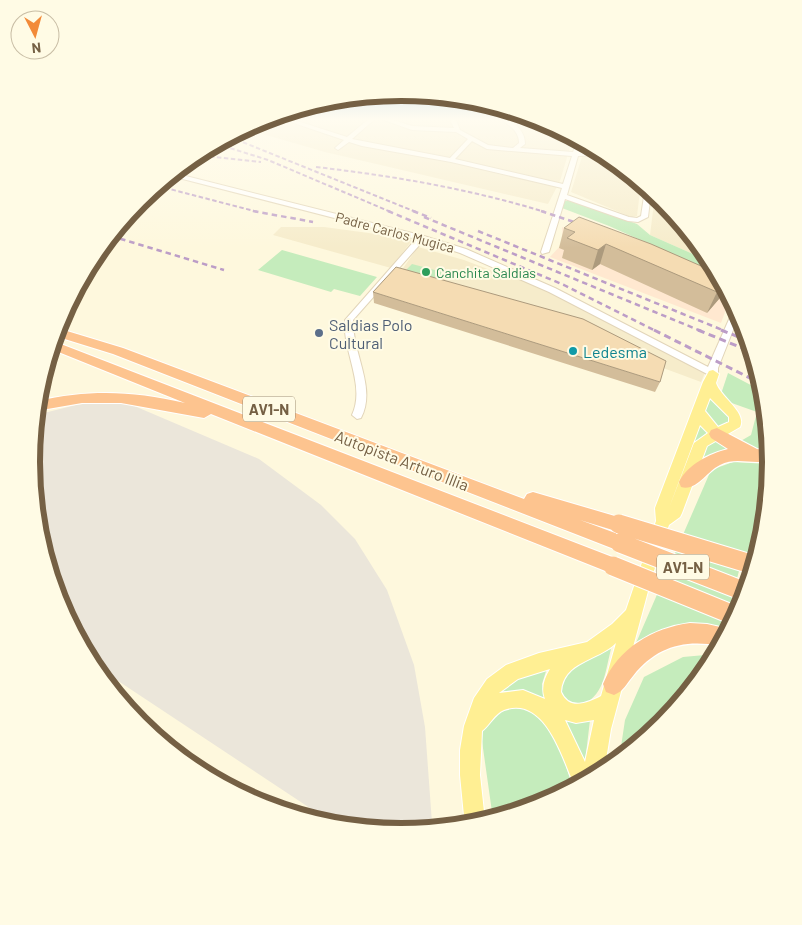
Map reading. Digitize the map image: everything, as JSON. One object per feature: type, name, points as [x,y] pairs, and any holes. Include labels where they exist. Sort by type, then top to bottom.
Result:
[{"type":"highway","points":[[66,326],[118,351]]},
{"type":"highway","name":"Autopista Arturo Illia","points":[[63,334],[118,351],[421,467],[619,533],[739,589]]},
{"type":"highway","name":"Autopista Arturo Illia","points":[[59,348],[729,613]]},
{"type":"highway","points":[[45,405],[85,397],[127,397],[250,423]]},
{"type":"highway","points":[[716,434],[738,447],[762,455]]},
{"type":"highway","points":[[687,482],[706,463],[716,458],[740,454],[762,456]]},
{"type":"highway","points":[[619,533],[748,564]]},
{"type":"highway","points":[[611,693],[635,654],[662,639],[698,634],[717,637]]},
{"type":"main road","points":[[663,521],[675,513],[702,443],[733,426],[736,422],[733,413],[714,395],[711,378]]},
{"type":"main road","points":[[594,768],[598,739],[633,614],[663,521],[662,508],[666,492],[711,378]]},
{"type":"main road","points":[[698,410],[705,406],[724,406]]},
{"type":"main road","points":[[698,410],[703,420],[716,434]]},
{"type":"main road","points":[[474,816],[469,779],[470,740],[480,705],[494,686],[506,676],[529,665],[587,654],[604,644],[633,614]]},
{"type":"main road","points":[[575,656],[558,669],[553,679],[551,689],[556,702],[569,712],[584,715],[598,710],[611,693]]},
{"type":"main road","points":[[470,740],[481,718],[494,706],[511,699],[531,701],[545,710],[559,729],[580,776]]},
{"type":"street","points":[[456,161],[566,187]]},
{"type":"street","points":[[546,252],[574,161]]},
{"type":"street","name":"Padre Carlos Mugica","points":[[181,176],[421,238],[463,251],[538,283],[711,378]]},
{"type":"street","points":[[564,196],[628,219],[644,218],[647,198]]},
{"type":"street","points":[[357,415],[362,401],[348,334],[349,320],[421,238]]},
{"type":"street","points":[[711,378],[713,368],[733,320]]},
{"type":"street","points":[[711,378],[719,370],[736,328]]},
{"type":"shaded area","points":[[364,161],[566,161],[560,181],[548,204]]},
{"type":"shaded area","points":[[581,161],[601,161],[640,192],[637,216],[631,217],[571,192]]},
{"type":"shaded area","points":[[654,205],[672,224],[696,255],[650,235]]},
{"type":"shaded area","points":[[281,227],[324,227],[413,239],[391,268],[273,235]]},
{"type":"shaded area","points":[[562,227],[628,252],[720,294],[727,307],[721,323],[550,257],[563,243]]},
{"type":"shaded area","points":[[418,247],[464,260],[514,279],[519,277],[545,287],[705,373],[701,382],[401,271]]},
{"type":"shaded area","points":[[103,401],[125,402],[259,459],[321,505],[355,539],[387,590],[414,665],[425,727],[432,822],[377,823],[318,814],[111,676],[88,643],[67,601],[52,556],[43,510],[40,462],[43,413]]},
{"type":"green space","points":[[565,201],[574,201],[637,224],[650,235],[696,255],[705,269],[609,226],[562,208]]},
{"type":"green space","points":[[282,250],[377,277],[360,296],[334,289],[331,292],[258,270]]},
{"type":"green space","name":"Canchita Saldias","points":[[412,264],[446,273],[441,280],[406,270]]},
{"type":"green space","points":[[728,373],[754,387],[759,415],[761,450],[739,442],[751,435],[757,412],[726,401],[721,394]]},
{"type":"green space","points":[[707,385],[735,416],[717,434],[734,445],[716,458],[663,521]]},
{"type":"green space","points":[[733,462],[762,464],[759,510],[750,556],[743,556],[726,620],[720,631],[671,630],[651,634],[633,650],[711,470]]},
{"type":"green space","points":[[611,649],[605,676],[594,697],[578,708],[561,699],[559,678],[576,664]]},
{"type":"green space","points":[[706,655],[672,701],[621,749],[625,720],[644,677],[683,657]]},
{"type":"green space","points":[[547,668],[542,684],[545,696],[590,720],[584,771],[517,691],[493,694],[505,683]]},
{"type":"green space","points":[[506,705],[531,707],[555,733],[571,781],[539,796],[492,812],[481,734],[484,724]]},
{"type":"building","points":[[579,217],[651,244],[705,268],[718,291],[717,292],[606,244],[598,250],[567,238],[575,232],[564,228]]},
{"type":"building","name":"Ledesma","points":[[396,267],[583,319],[666,361],[660,382],[373,292]]},
{"type":"railway","points":[[253,161],[261,162]]},
{"type":"railway","points":[[271,161],[391,212]]},
{"type":"railway","points":[[290,161],[416,212]]},
{"type":"railway","points":[[316,167],[432,184],[545,212]]},
{"type":"railway","points":[[166,188],[257,212]]},
{"type":"railway","points":[[388,211],[564,285],[752,379]]},
{"type":"railway","points":[[413,211],[431,218]]},
{"type":"railway","points":[[541,211],[586,226]]},
{"type":"railway","points":[[257,212],[313,222]]},
{"type":"railway","points":[[424,217],[701,331]]},
{"type":"railway","points":[[478,231],[725,331]]},
{"type":"railway","points":[[119,238],[224,270]]},
{"type":"railway","points":[[698,330],[744,349]]},
{"type":"railway","points":[[721,330],[740,337]]},
{"type":"place","name":"Canchita Saldias","points":[[426,272]]},
{"type":"place","name":"Saldias Polo Cultural","points":[[319,333]]},
{"type":"place","name":"Ledesma","points":[[573,351]]}]
